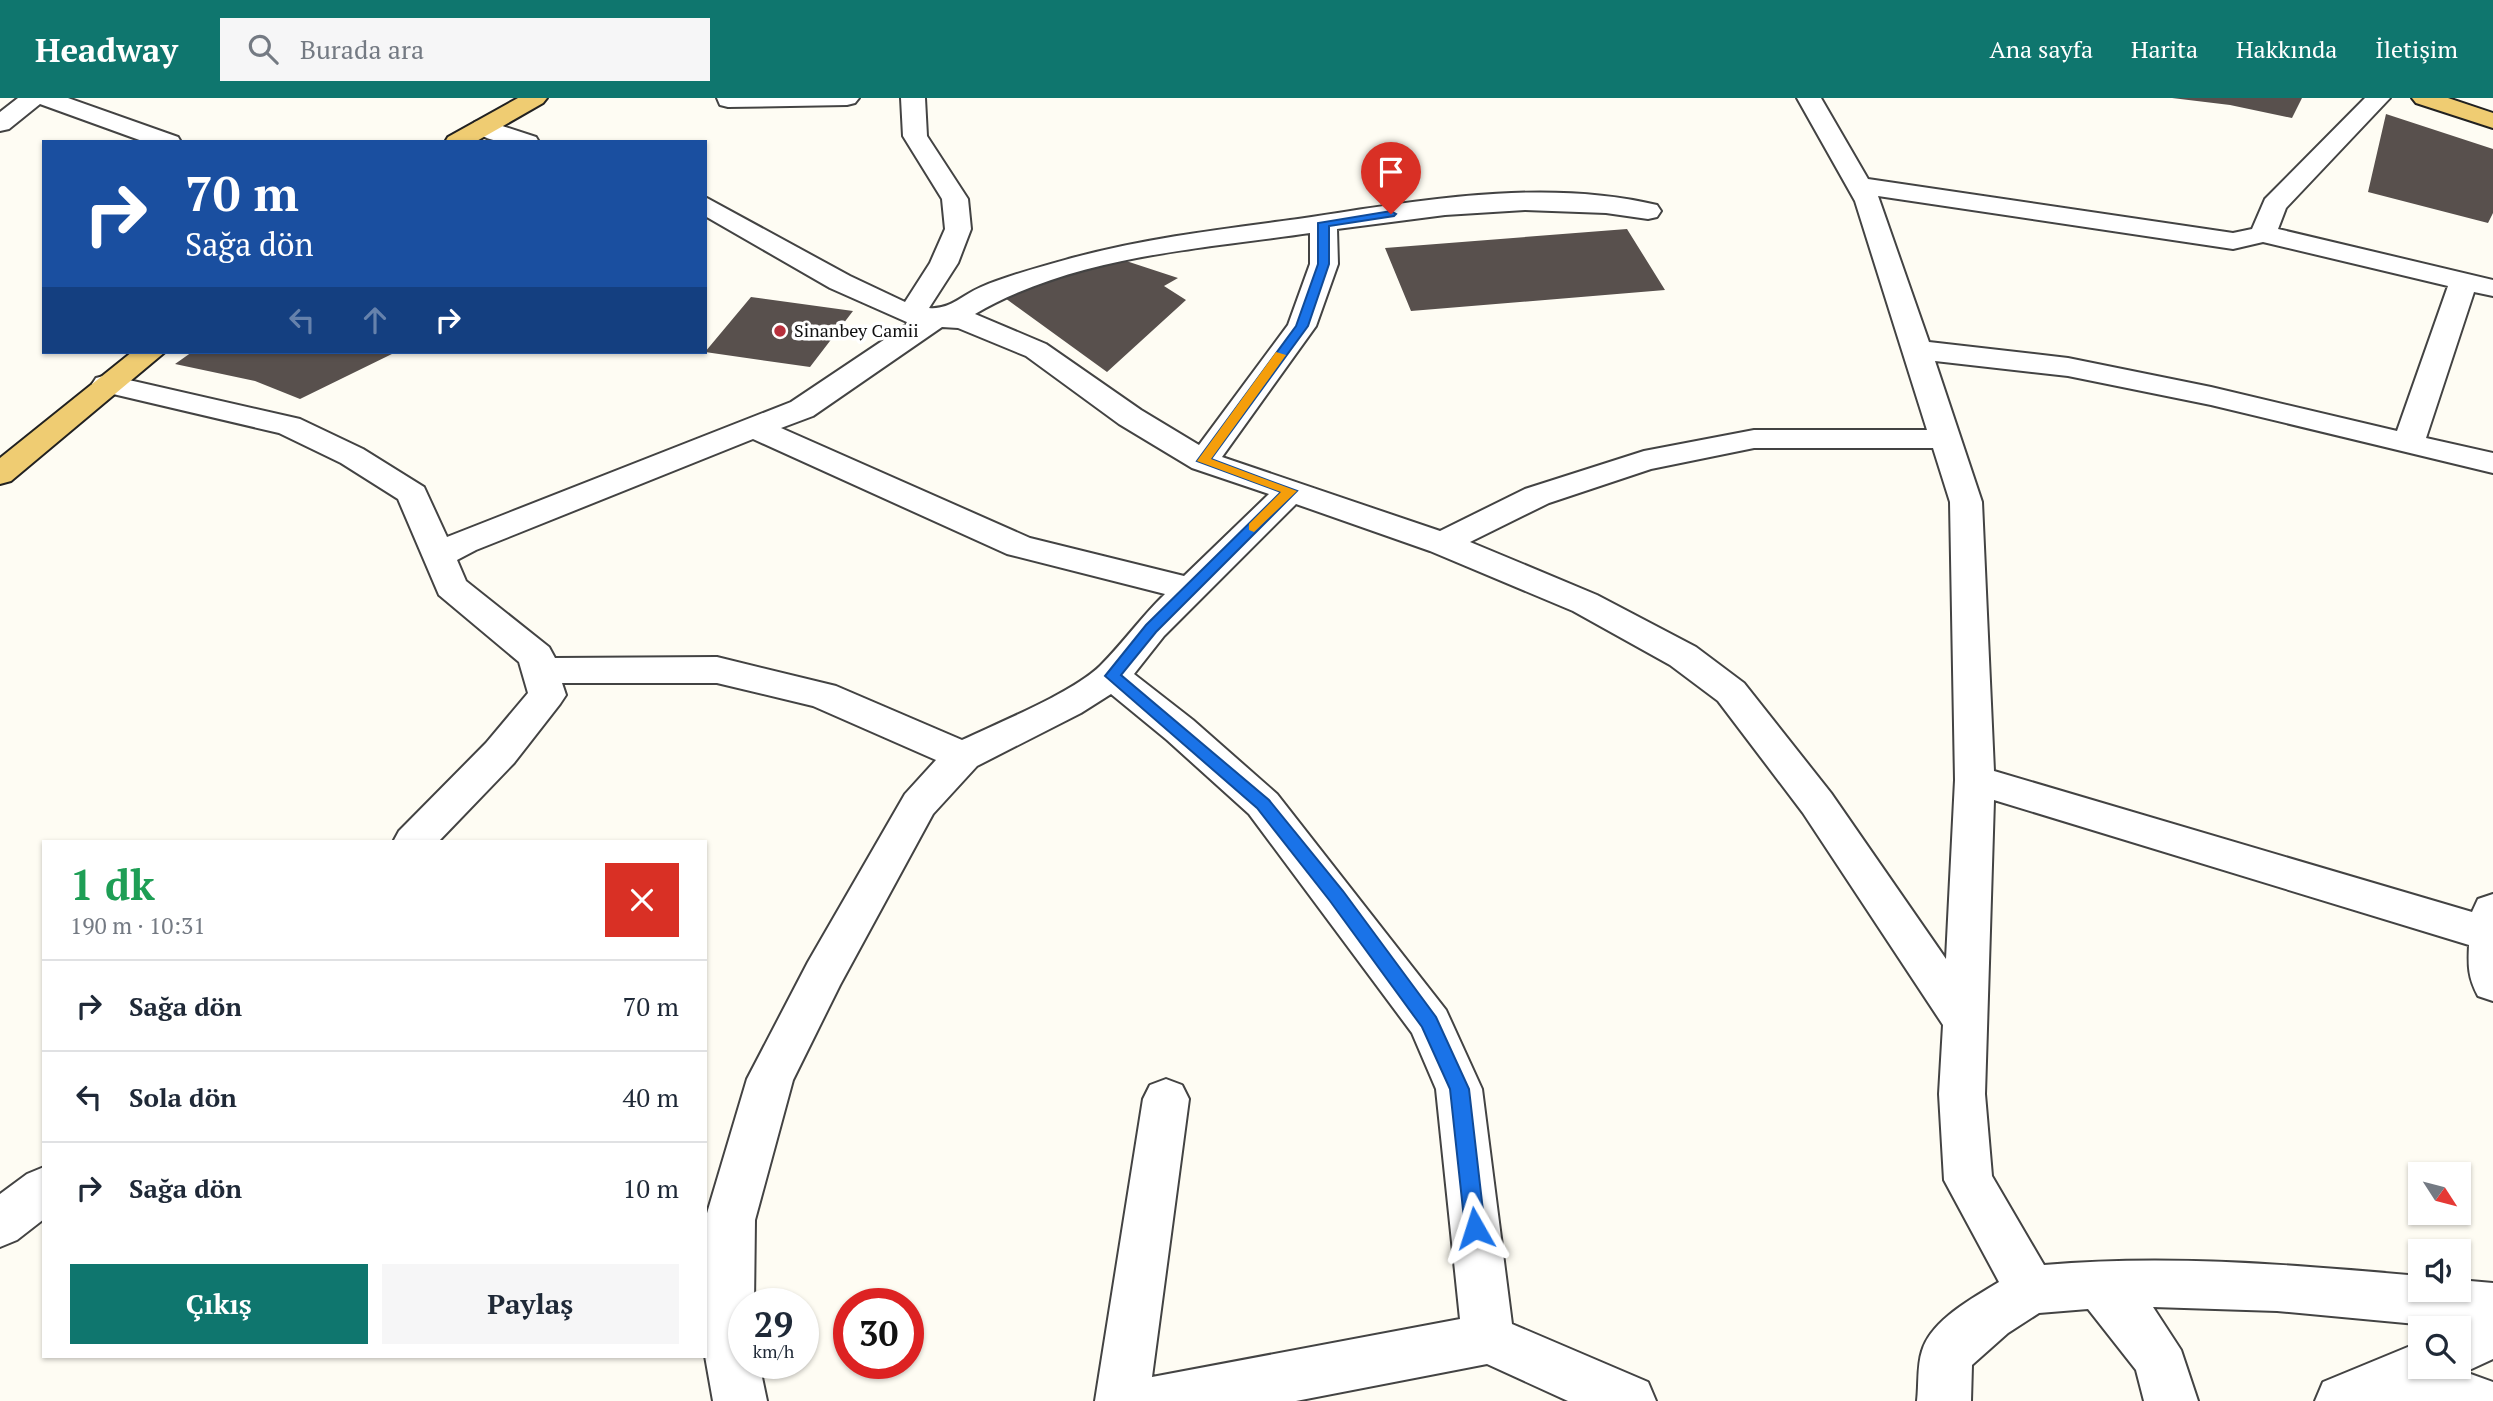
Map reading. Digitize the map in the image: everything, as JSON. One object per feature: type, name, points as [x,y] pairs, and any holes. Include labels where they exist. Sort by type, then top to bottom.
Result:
[{"type":"main road","points":[[461,140],[535,98]]},
{"type":"main road","points":[[2424,98],[2493,121]]},
{"type":"main road","points":[[0,474],[107,384],[147,354]]},
{"type":"street","points":[[0,124],[33,98]]},
{"type":"street","points":[[45,98],[163,140]]},
{"type":"street","points":[[728,100],[847,98]]},
{"type":"street","points":[[913,98],[915,136],[955,199],[958,229],[944,263],[932,317]]},
{"type":"street","points":[[1809,98],[1868,201],[1966,502],[1975,780],[1962,1094],[1968,1181],[2031,1290]]},
{"type":"street","points":[[2263,234],[2274,205],[2378,98]]},
{"type":"street","points":[[484,127],[521,140]]},
{"type":"street","points":[[1859,185],[2232,240],[2263,234],[2493,288]]},
{"type":"street","points":[[439,555],[464,542],[802,409],[932,317],[991,293],[1080,264],[1154,247],[1323,223],[1511,201],[1594,202],[1648,211]]},
{"type":"street","points":[[707,206],[840,282],[932,317],[963,320],[1035,351],[1130,417],[1203,461],[1442,543],[1585,603],[1683,656],[1731,692],[1817,803],[1965,1021]]},
{"type":"street","points":[[1203,461],[1302,326],[1324,264],[1323,223]]},
{"type":"street","points":[[2409,442],[2464,281]]},
{"type":"street","points":[[1917,350],[2068,367],[2211,396],[2493,463]]},
{"type":"street","points":[[107,384],[289,426],[352,456],[412,494],[451,587],[536,656],[547,695],[500,753],[415,840]]},
{"type":"street","points":[[755,428],[854,475],[1018,546],[1192,589]]},
{"type":"street","points":[[1442,543],[1537,496],[1644,461],[1742,441],[1946,439]]},
{"type":"street","points":[[740,1401],[728,1340],[730,1220],[770,1079],[823,975],[919,804],[963,756],[1068,704],[1112,676],[1151,628],[1291,491]]},
{"type":"street","points":[[540,671],[717,670],[823,695],[963,756]]},
{"type":"street","points":[[1112,676],[1180,730],[1263,804],[1336,896],[1430,1023],[1459,1089],[1488,1339]]},
{"type":"street","points":[[1975,780],[2492,923],[2490,972],[2493,983]]},
{"type":"street","points":[[1122,1401],[1166,1099]]},
{"type":"street","points":[[0,1224],[42,1191]]},
{"type":"street","points":[[1944,1401],[1947,1353],[1990,1316],[2031,1290],[2133,1282],[2277,1287],[2493,1307]]},
{"type":"street","points":[[2099,1284],[2145,1336],[2170,1380],[2171,1401]]},
{"type":"street","points":[[2471,1343],[2493,1332]]},
{"type":"street","points":[[1158,1401],[1488,1339],[1629,1401]]},
{"type":"street","points":[[2342,1401],[2408,1374]]},
{"type":"street","points":[[2427,1379],[2475,1401]]},
{"type":"building","points":[[2172,98],[2302,98],[2292,118],[2230,105]]},
{"type":"building","points":[[2386,114],[2493,149],[2493,213],[2488,223],[2368,192]]},
{"type":"building","points":[[1627,229],[1665,290],[1411,311],[1385,248]]},
{"type":"building","points":[[1117,258],[1178,278],[1164,286],[1186,300],[1107,372],[1005,298]]},
{"type":"building","name":"Sinanbey Camii","points":[[751,297],[853,311],[810,367],[707,352]]},
{"type":"building","points":[[189,354],[392,354],[300,399],[255,381],[175,364]]},
{"type":"slow traffic","points":[[1254,527],[1291,491],[1203,461],[1280,355]]},
{"type":"place","name":"Sinanbey Camii","points":[[780,331]]},
{"type":"route","points":[[1391,214],[1323,223],[1324,264],[1302,326],[1203,461],[1291,491],[1151,628],[1112,676],[1180,730],[1263,804],[1336,896],[1430,1023],[1459,1089],[1475,1228]]}]
